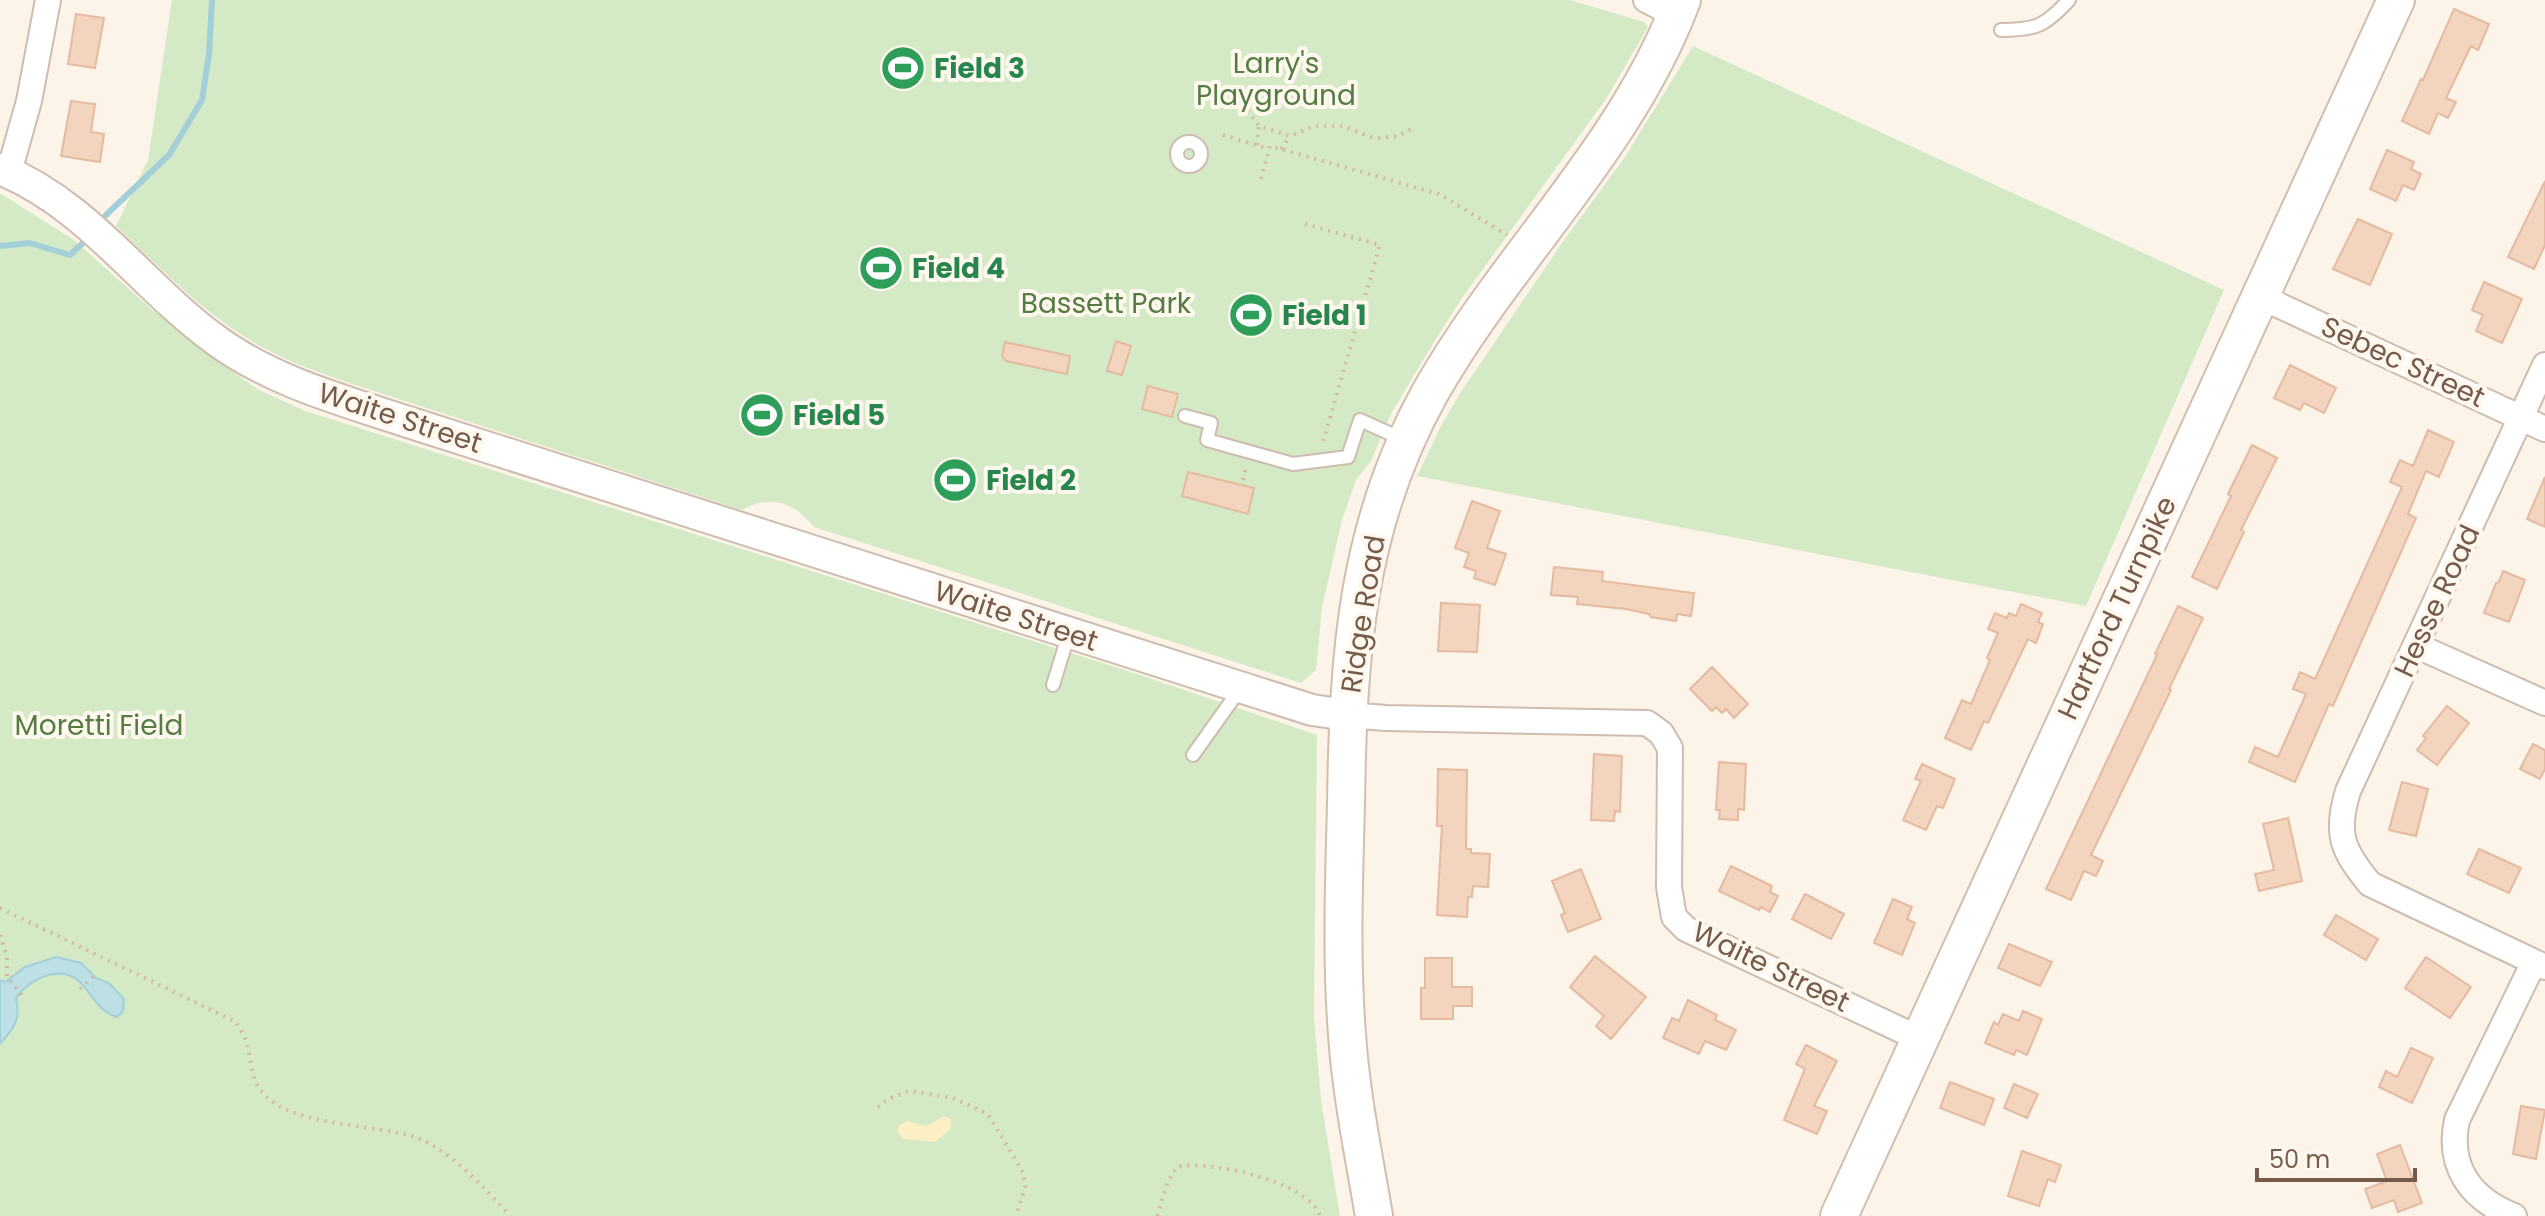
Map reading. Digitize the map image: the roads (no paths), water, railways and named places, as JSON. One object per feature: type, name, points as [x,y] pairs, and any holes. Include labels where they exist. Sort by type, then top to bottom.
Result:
[{"type":"main road","name":"Hartford Turnpike","points":[[1839,1216],[2396,0]]},
{"type":"main road","name":"Ridge Road","points":[[1374,1216],[1350,1067],[1345,1007],[1347,715],[1350,667],[1364,571],[1390,482],[1406,441],[1432,390],[1461,344],[1636,98],[1659,57],[1668,5]]},
{"type":"street","points":[[4,171],[29,101],[48,0]]},
{"type":"street","name":"Waite Street","points":[[4,171],[44,192],[93,228],[215,340],[285,379],[395,418],[1312,710],[1386,718],[1647,723],[1661,733],[1670,748],[1669,887],[1674,917],[1686,929],[1920,1039]]},
{"type":"street","name":"Sebec Street","points":[[2261,297],[2545,429]]},
{"type":"street","name":"Hesse Road","points":[[2540,965],[2370,884],[2352,862],[2342,840],[2340,815],[2348,791],[2545,365]]},
{"type":"street","points":[[2417,646],[2545,703]]},
{"type":"street","points":[[2514,1216],[2481,1197],[2465,1180],[2456,1161],[2453,1139],[2457,1120],[2540,965]]},
{"type":"lane","points":[[2001,30],[2027,30],[2049,20],[2069,0]]},
{"type":"lane","points":[[1185,416],[1211,423],[1207,440],[1293,464],[1348,457],[1360,420],[1406,441]]},
{"type":"lane","points":[[1053,685],[1069,633]]},
{"type":"lane","points":[[1193,755],[1241,687]]},
{"type":"water","points":[[56,957],[81,963],[96,978],[109,983],[124,999],[123,1011],[117,1017],[105,1011],[73,977],[65,974],[46,976],[29,985],[16,998],[18,1012],[15,1023],[0,1044],[0,980],[5,982],[25,967]]},
{"type":"waterway","points":[[106,215],[169,155],[202,100],[212,0]]},
{"type":"waterway","points":[[0,246],[30,243],[70,255],[83,243]]},
{"type":"place","name":"Field 3","points":[[903,68]]},
{"type":"place","name":"Field 4","points":[[881,268]]},
{"type":"place","name":"Field 1","points":[[1251,315]]},
{"type":"place","name":"Field 5","points":[[762,415]]},
{"type":"place","name":"Field 2","points":[[955,480]]},
{"type":"park label","name":"Larry's Playground","points":[[1276,79]]},
{"type":"park label","name":"Bassett Park","points":[[1106,303]]},
{"type":"park label","name":"Moretti Field","points":[[99,725]]}]
